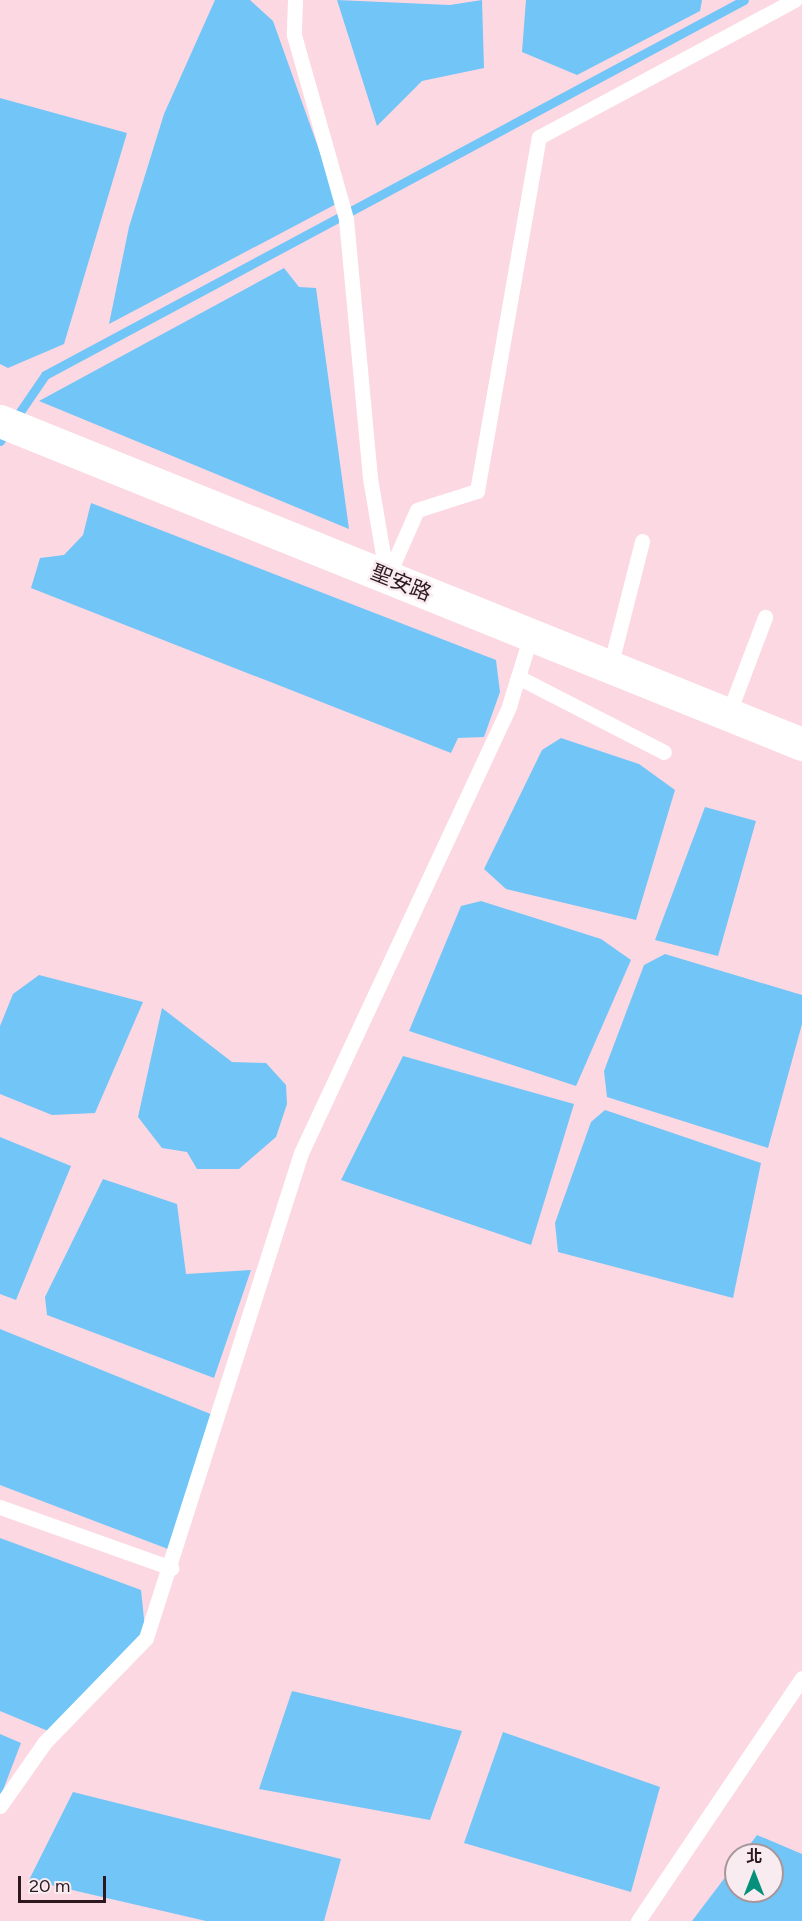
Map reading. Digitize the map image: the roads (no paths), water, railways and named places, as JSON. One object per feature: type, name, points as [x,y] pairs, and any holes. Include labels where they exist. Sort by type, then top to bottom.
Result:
[{"type":"street","name":"聖安路","points":[[0,421],[802,744]]},
{"type":"lane","points":[[295,0],[294,35],[346,219],[370,478],[387,578]]},
{"type":"lane","points":[[387,578],[417,510],[477,491],[538,137],[795,0]]},
{"type":"lane","points":[[610,667],[642,541]]},
{"type":"lane","points":[[728,715],[765,617]]},
{"type":"lane","points":[[0,1806],[45,1742],[146,1638],[171,1568],[301,1153],[518,677],[531,635]]},
{"type":"lane","points":[[518,677],[664,752]]},
{"type":"lane","points":[[0,1507],[171,1568]]},
{"type":"lane","points":[[638,1921],[802,1678]]},
{"type":"water","points":[[215,0],[250,0],[273,21],[338,203],[109,324],[129,227],[164,114]]},
{"type":"water","points":[[337,0],[450,5],[482,0],[484,68],[422,81],[377,126]]},
{"type":"water","points":[[526,0],[702,0],[700,11],[577,75],[522,52]]},
{"type":"water","points":[[0,98],[127,133],[64,344],[8,368],[0,364]]},
{"type":"water","points":[[284,268],[299,287],[316,288],[349,529],[39,401]]},
{"type":"water","points":[[91,503],[496,660],[500,692],[484,737],[458,738],[451,753],[31,588],[40,558],[64,555],[83,535]]},
{"type":"water","points":[[561,738],[639,764],[675,790],[636,920],[506,889],[484,869],[542,750]]},
{"type":"water","points":[[705,807],[756,821],[718,956],[655,940]]},
{"type":"water","points":[[481,901],[601,939],[631,960],[576,1086],[409,1031],[461,906]]},
{"type":"water","points":[[665,954],[802,995],[802,1024],[768,1148],[607,1097],[604,1071],[644,965]]},
{"type":"water","points":[[39,975],[143,1002],[95,1113],[52,1115],[0,1094],[0,1026],[13,994]]},
{"type":"water","points":[[162,1008],[232,1062],[266,1063],[286,1085],[287,1104],[276,1137],[239,1169],[197,1169],[187,1152],[162,1148],[138,1117]]},
{"type":"water","points":[[403,1056],[574,1104],[531,1245],[341,1180]]},
{"type":"water","points":[[605,1110],[761,1163],[733,1298],[558,1252],[555,1223],[591,1122]]},
{"type":"water","points":[[0,1137],[71,1166],[16,1300],[0,1294]]},
{"type":"water","points":[[103,1179],[177,1204],[186,1274],[251,1270],[214,1378],[47,1315],[45,1297]]},
{"type":"water","points":[[0,1329],[218,1417],[168,1549],[0,1485]]},
{"type":"water","points":[[0,1538],[141,1590],[146,1638],[48,1731],[0,1711]]},
{"type":"water","points":[[292,1691],[462,1731],[430,1820],[259,1789]]},
{"type":"water","points":[[503,1732],[660,1787],[631,1892],[464,1843]]},
{"type":"water","points":[[0,1734],[21,1743],[0,1798]]},
{"type":"water","points":[[73,1792],[341,1859],[324,1921],[206,1921],[29,1880]]},
{"type":"water","points":[[757,1835],[776,1843],[751,1843]]},
{"type":"water","points":[[784,1846],[802,1854],[802,1921],[692,1921],[724,1879],[724,1903],[784,1903]]},
{"type":"waterway","points":[[0,441],[45,375],[744,0]]}]
